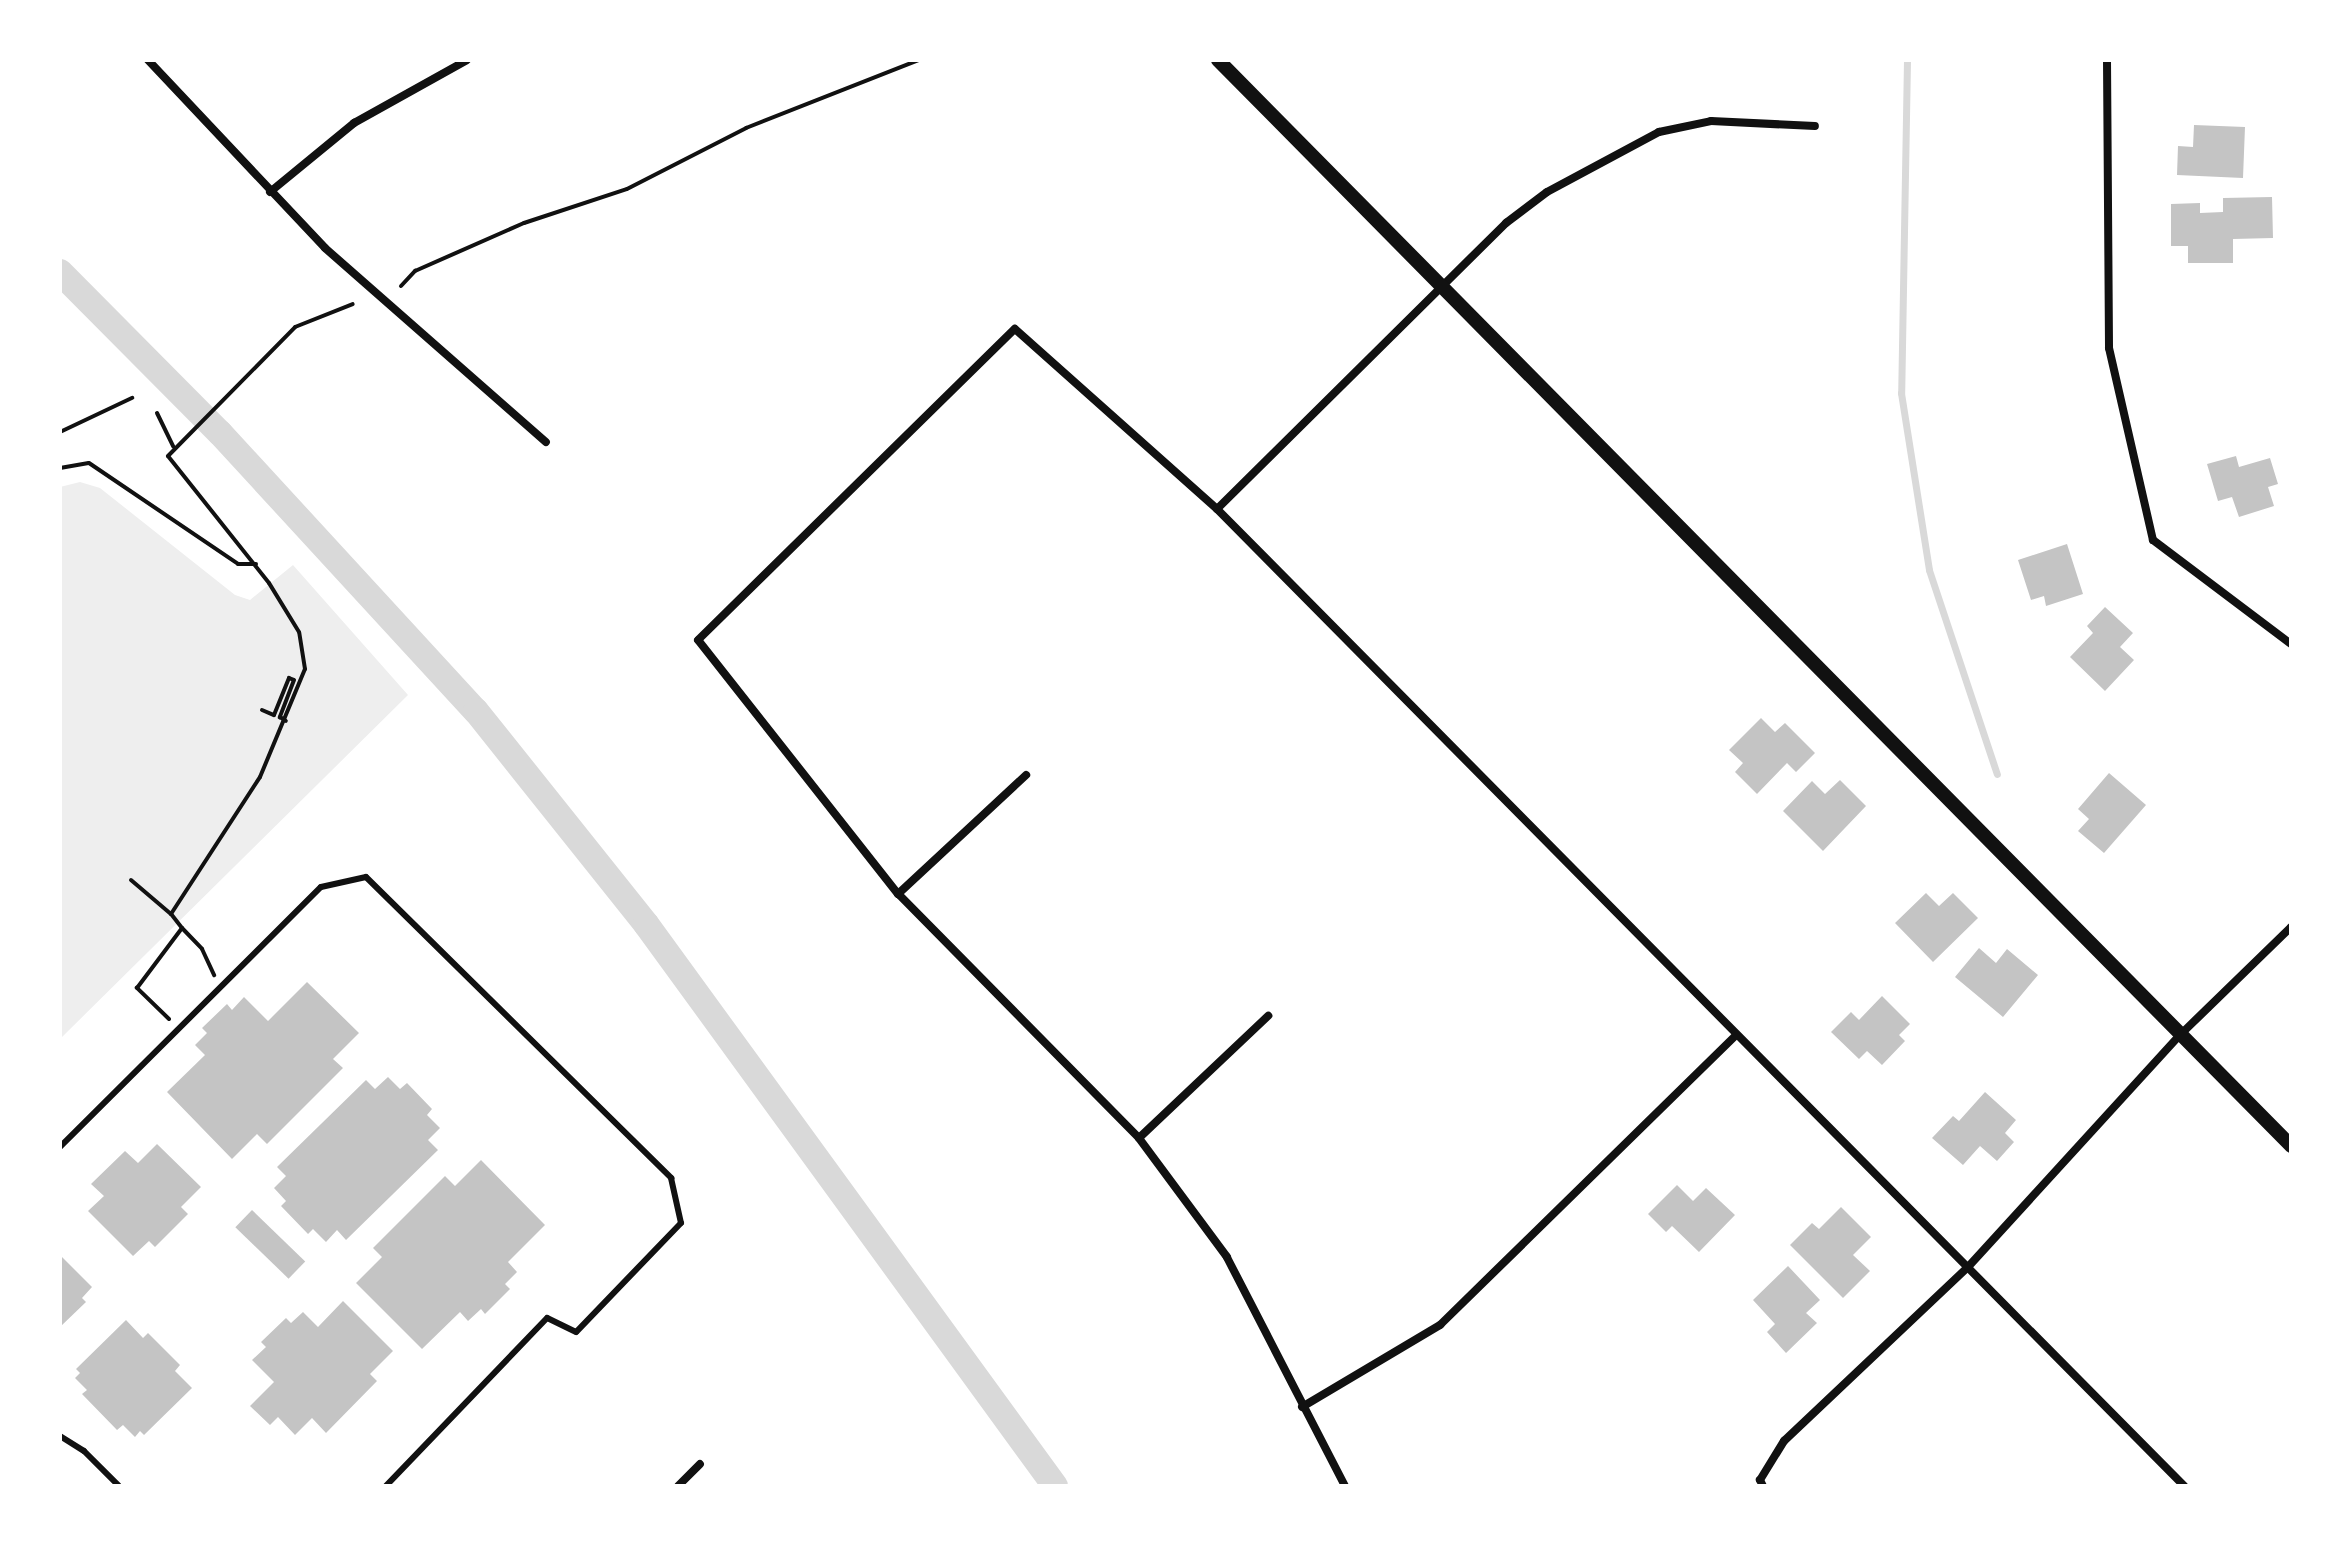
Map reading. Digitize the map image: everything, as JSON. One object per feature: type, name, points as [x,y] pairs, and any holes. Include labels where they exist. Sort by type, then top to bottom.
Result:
[{"type":"street","points":[[148,60],[270,192],[387,304],[546,442]]},
{"type":"street","points":[[270,192],[354,123],[467,60]]},
{"type":"street","points":[[1218,60],[2291,1146]]},
{"type":"street","points":[[2107,60],[2109,348],[2153,540],[2291,644]]},
{"type":"street","points":[[1217,509],[1506,223],[1547,192],[1659,132],[1711,121],[1815,126]]},
{"type":"street","points":[[1345,1486],[1227,1257],[1139,1138],[898,894],[698,640],[1015,329],[1217,509],[1734,1037],[1968,1267],[2184,1486]]},
{"type":"street","points":[[898,894],[1026,775]]},
{"type":"street","points":[[1761,1483],[1784,1441],[1968,1267],[2180,1035],[2291,927]]},
{"type":"street","points":[[1139,1138],[1268,1016]]},
{"type":"street","points":[[1302,1407],[1440,1325],[1734,1037]]},
{"type":"street","points":[[678,1486],[700,1464]]},
{"type":"lane","points":[[60,1147],[321,887],[366,877],[671,1178],[681,1223],[576,1332],[547,1318],[386,1486]]},
{"type":"lane","points":[[60,1436],[84,1451],[119,1486]]},
{"type":"path","points":[[401,286],[415,271],[454,259],[524,223],[627,189],[746,128],[919,60]]},
{"type":"path","points":[[171,914],[260,777],[286,721],[305,669],[299,632],[256,564],[168,456],[173,446],[295,327],[353,304]]},
{"type":"path","points":[[60,432],[132,398]]},
{"type":"path","points":[[157,413],[173,446]]},
{"type":"path","points":[[60,468],[89,463],[238,564],[256,564]]},
{"type":"path","points":[[262,710],[274,715],[289,678],[294,680],[280,717],[286,721]]},
{"type":"path","points":[[131,880],[171,914],[202,949],[220,988]]},
{"type":"path","points":[[179,1029],[137,988],[182,928]]},
{"type":"shaded area","points":[[80,482],[100,488],[235,595],[250,600],[293,565],[408,695],[60,1039],[60,487]]},
{"type":"building","points":[[2194,125],[2245,127],[2243,178],[2177,175],[2178,146],[2193,147]]},
{"type":"building","points":[[2272,197],[2273,238],[2233,239],[2233,263],[2188,263],[2188,246],[2171,246],[2171,204],[2200,203],[2200,213],[2223,212],[2223,198]]},
{"type":"building","points":[[2236,456],[2239,467],[2270,458],[2278,484],[2268,487],[2274,506],[2239,517],[2232,497],[2218,501],[2207,464]]},
{"type":"building","points":[[2067,544],[2083,594],[2046,606],[2044,596],[2031,600],[2018,560]]},
{"type":"building","points":[[2105,607],[2133,633],[2120,647],[2134,660],[2105,691],[2070,657],[2093,633],[2087,626]]},
{"type":"building","points":[[1761,718],[1775,732],[1785,723],[1815,753],[1796,772],[1787,763],[1757,794],[1735,772],[1743,763],[1729,750]]},
{"type":"building","points":[[2109,773],[2146,805],[2104,853],[2078,831],[2089,819],[2078,809]]},
{"type":"building","points":[[1840,780],[1866,806],[1823,851],[1783,811],[1812,781],[1825,794]]},
{"type":"building","points":[[1926,893],[1939,906],[1953,893],[1978,918],[1933,962],[1895,923]]},
{"type":"building","points":[[1979,948],[1996,963],[2007,949],[2038,975],[2003,1017],[1955,977]]},
{"type":"building","points":[[307,982],[359,1033],[333,1059],[343,1068],[267,1144],[257,1134],[232,1159],[167,1092],[205,1055],[195,1045],[207,1033],[202,1028],[227,1004],[232,1010],[244,997],[268,1021]]},
{"type":"building","points":[[1882,996],[1910,1024],[1899,1035],[1905,1041],[1882,1065],[1867,1051],[1859,1059],[1831,1032],[1851,1012],[1859,1020]]},
{"type":"building","points":[[388,1077],[400,1089],[407,1083],[432,1109],[427,1115],[440,1128],[428,1140],[438,1150],[346,1240],[337,1230],[326,1242],[313,1229],[308,1234],[281,1206],[286,1201],[274,1188],[286,1176],[277,1167],[366,1080],[375,1089]]},
{"type":"building","points":[[1985,1092],[2016,1120],[2005,1133],[2014,1142],[1997,1161],[1980,1146],[1963,1165],[1932,1138],[1953,1116],[1959,1121]]},
{"type":"building","points":[[157,1144],[201,1187],[181,1207],[188,1214],[155,1247],[149,1241],[133,1256],[88,1211],[104,1196],[91,1184],[125,1151],[138,1163]]},
{"type":"building","points":[[481,1160],[545,1225],[508,1262],[517,1272],[505,1284],[510,1289],[485,1314],[481,1309],[468,1321],[460,1312],[422,1349],[356,1283],[382,1257],[373,1248],[445,1176],[455,1186]]},
{"type":"building","points":[[1677,1185],[1693,1201],[1706,1188],[1735,1215],[1699,1252],[1672,1226],[1666,1232],[1648,1214]]},
{"type":"building","points":[[1841,1207],[1871,1237],[1853,1255],[1870,1271],[1843,1298],[1790,1245],[1812,1223],[1819,1229]]},
{"type":"building","points":[[252,1210],[305,1261],[289,1279],[235,1227]]},
{"type":"building","points":[[60,1255],[92,1287],[82,1298],[86,1302],[60,1327]]},
{"type":"building","points":[[1788,1266],[1820,1300],[1806,1313],[1817,1323],[1786,1353],[1767,1332],[1775,1324],[1753,1300]]},
{"type":"building","points":[[343,1301],[393,1351],[370,1374],[377,1381],[326,1433],[312,1418],[295,1435],[278,1417],[270,1425],[250,1406],[274,1382],[252,1360],[266,1347],[261,1342],[286,1318],[291,1323],[303,1312],[318,1327]]},
{"type":"building","points":[[126,1320],[143,1338],[148,1333],[180,1365],[175,1371],[192,1388],[144,1435],[140,1431],[135,1437],[123,1425],[117,1430],[82,1394],[87,1390],[75,1378],[80,1373],[76,1369]]},
{"type":"waterway","points":[[1907,60],[1901,393],[1929,570],[1997,774]]},
{"type":"waterway","points":[[60,272],[220,433],[476,711],[646,924],[1055,1486]]}]
